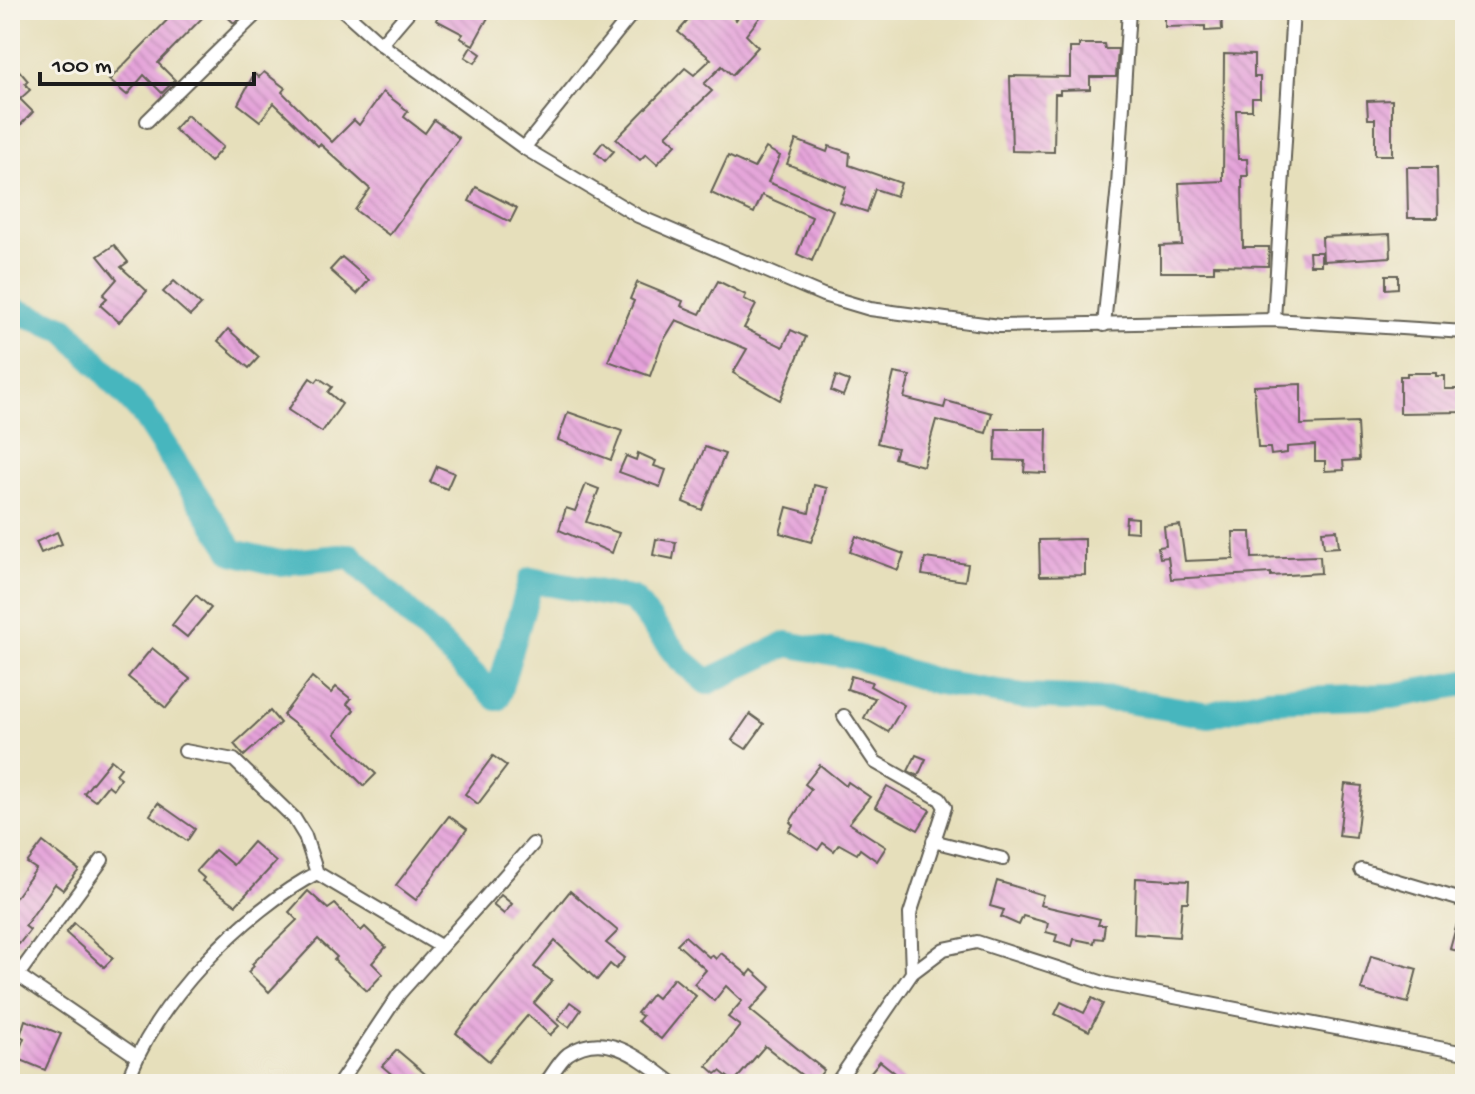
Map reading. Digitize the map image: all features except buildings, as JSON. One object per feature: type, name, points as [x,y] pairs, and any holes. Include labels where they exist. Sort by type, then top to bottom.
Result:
[{"type":"street","points":[[147,121],[260,10]]},
{"type":"street","points":[[343,10],[381,44],[524,148],[638,216],[823,295],[870,309],[999,326],[1274,320],[1465,332]]},
{"type":"street","points":[[381,44],[410,10]]},
{"type":"street","points":[[524,148],[635,10]]},
{"type":"street","points":[[1104,325],[1118,185],[1129,10]]},
{"type":"street","points":[[1274,320],[1293,10]]},
{"type":"street","points":[[844,716],[875,762],[940,799],[945,807],[910,914],[912,973]]},
{"type":"street","points":[[185,751],[234,760],[294,818],[305,836],[317,873],[440,946]]},
{"type":"street","points":[[933,841],[1003,859]]},
{"type":"street","points":[[339,1084],[399,994],[533,844]]},
{"type":"street","points":[[102,860],[18,975],[136,1056]]},
{"type":"street","points":[[1361,870],[1465,901]]},
{"type":"street","points":[[127,1084],[136,1056],[184,988],[237,929],[282,891],[317,873]]},
{"type":"street","points":[[836,1084],[912,973],[944,949],[977,942],[1107,984],[1465,1053]]},
{"type":"street","points":[[545,1084],[568,1054],[600,1042],[631,1052],[674,1084]]},
{"type":"waterway","points":[[10,309],[65,329],[142,412],[233,552],[279,563],[350,556],[497,698],[531,580],[633,599],[679,658],[707,682],[787,644],[856,657],[938,682],[1023,696],[1122,700],[1209,715],[1267,700],[1393,696],[1465,683]]}]
